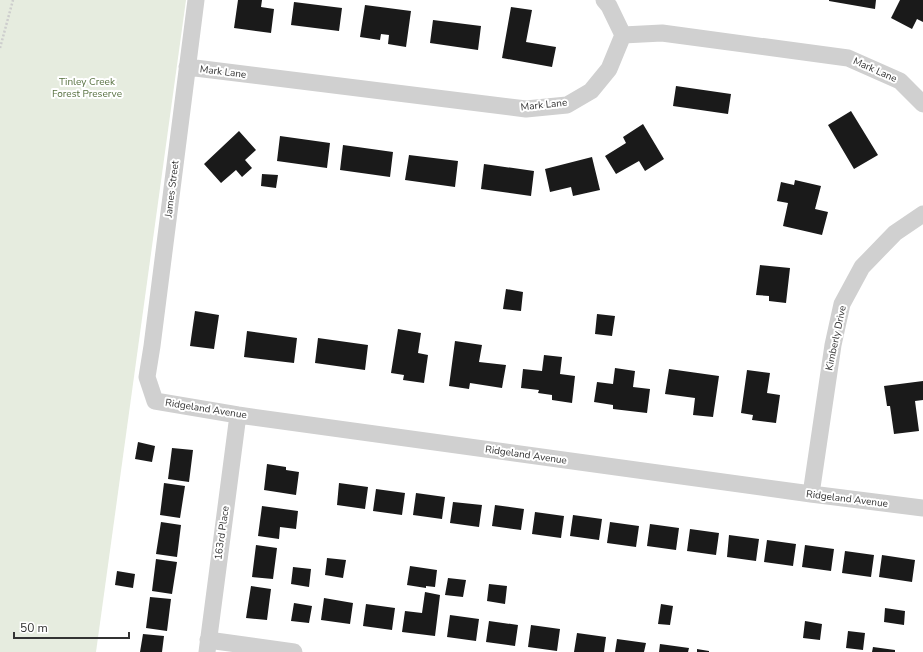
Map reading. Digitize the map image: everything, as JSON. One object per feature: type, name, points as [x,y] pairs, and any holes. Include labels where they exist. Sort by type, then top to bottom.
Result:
[{"type":"street","name":"James Street","points":[[147,377],[196,0]]},
{"type":"street","points":[[604,0],[609,6],[623,35]]},
{"type":"street","name":"Mark Lane","points":[[187,68],[526,109],[567,105],[591,91],[608,69],[623,35],[662,33],[848,58],[900,81],[923,104]]},
{"type":"street","name":"Kimberly Drive","points":[[811,494],[833,345],[842,304],[862,267],[895,233],[923,214]]},
{"type":"street","name":"Ridgeland Avenue","points":[[147,377],[155,401],[238,415],[923,508]]},
{"type":"street","name":"163rd Place","points":[[207,646],[238,415]]},
{"type":"street","points":[[207,646],[294,652]]},
{"type":"path","points":[[0,48],[13,0]]},
{"type":"green space","name":"Tinley Creek Forest Preserve","points":[[0,0],[186,0],[96,652],[0,652]]},
{"type":"building","points":[[238,0],[262,0],[261,7],[274,9],[271,33],[234,28]]},
{"type":"building","points":[[829,0],[876,0],[875,9]]},
{"type":"building","points":[[900,0],[923,0],[923,22],[917,19],[912,29],[891,18]]},
{"type":"building","points":[[294,2],[342,8],[339,31],[291,25]]},
{"type":"building","points":[[365,5],[411,11],[406,47],[388,44],[389,35],[381,34],[380,40],[360,37]]},
{"type":"building","points":[[511,7],[532,10],[526,42],[556,47],[552,67],[502,58]]},
{"type":"building","points":[[433,20],[481,26],[478,50],[430,43]]},
{"type":"building","points":[[676,86],[731,94],[728,114],[673,106]]},
{"type":"building","points":[[851,111],[878,155],[854,169],[828,125]]},
{"type":"building","points":[[643,124],[664,159],[645,171],[639,161],[616,174],[605,156],[626,143],[623,137]]},
{"type":"building","points":[[239,131],[256,150],[245,160],[252,168],[242,177],[236,170],[221,183],[204,164]]},
{"type":"building","points":[[280,136],[330,143],[327,168],[277,161]]},
{"type":"building","points":[[343,145],[393,152],[390,177],[340,170]]},
{"type":"building","points":[[409,155],[458,161],[455,187],[405,180]]},
{"type":"building","points":[[592,157],[600,190],[573,196],[571,187],[550,192],[545,169]]},
{"type":"building","points":[[484,164],[534,171],[531,196],[481,189]]},
{"type":"building","points":[[262,174],[278,175],[276,188],[261,186]]},
{"type":"building","points":[[795,180],[821,186],[815,209],[828,212],[822,235],[783,226],[788,203],[777,201],[781,182],[794,185]]},
{"type":"building","points":[[760,265],[790,268],[786,303],[769,301],[769,296],[756,295]]},
{"type":"building","points":[[506,289],[523,292],[521,311],[503,309]]},
{"type":"building","points":[[195,311],[219,315],[214,349],[190,346]]},
{"type":"building","points":[[597,314],[615,316],[612,336],[595,334]]},
{"type":"building","points":[[398,329],[421,333],[418,353],[428,355],[424,383],[403,380],[404,375],[391,373]]},
{"type":"building","points":[[247,331],[297,338],[294,363],[244,357]]},
{"type":"building","points":[[318,338],[368,345],[365,370],[315,363]]},
{"type":"building","points":[[455,341],[482,345],[479,362],[506,365],[502,388],[470,383],[469,389],[449,386]]},
{"type":"building","points":[[544,355],[562,357],[560,374],[575,376],[572,403],[552,400],[552,395],[538,393],[539,390],[521,388],[523,369],[542,371]]},
{"type":"building","points":[[615,368],[635,371],[633,387],[650,389],[647,413],[613,409],[613,405],[594,402],[597,382],[613,384]]},
{"type":"building","points":[[669,369],[719,376],[713,417],[693,415],[695,398],[665,394]]},
{"type":"building","points":[[747,370],[770,373],[767,393],[780,395],[776,423],[752,420],[753,415],[741,413]]},
{"type":"building","points":[[923,381],[923,400],[915,401],[919,431],[894,434],[890,406],[887,406],[884,386]]},
{"type":"building","points":[[138,442],[155,446],[152,462],[135,459]]},
{"type":"building","points":[[172,448],[193,450],[189,482],[168,479]]},
{"type":"building","points":[[267,464],[286,467],[286,470],[299,472],[296,495],[264,490]]},
{"type":"building","points":[[164,483],[185,486],[180,518],[160,515]]},
{"type":"building","points":[[339,483],[368,487],[365,509],[337,505]]},
{"type":"building","points":[[376,489],[405,493],[402,515],[373,511]]},
{"type":"building","points":[[416,493],[445,497],[442,519],[413,515]]},
{"type":"building","points":[[453,502],[482,505],[479,527],[450,523]]},
{"type":"building","points":[[495,505],[524,509],[521,530],[492,526]]},
{"type":"building","points":[[262,506],[298,511],[296,529],[280,527],[279,539],[258,536]]},
{"type":"building","points":[[535,512],[564,516],[561,538],[532,534]]},
{"type":"building","points":[[573,515],[602,519],[599,540],[570,536]]},
{"type":"building","points":[[161,522],[181,525],[177,557],[156,554]]},
{"type":"building","points":[[610,522],[639,526],[636,547],[607,543]]},
{"type":"building","points":[[650,524],[679,528],[676,550],[647,546]]},
{"type":"building","points":[[690,529],[719,533],[716,555],[687,551]]},
{"type":"building","points":[[729,535],[759,539],[756,561],[727,557]]},
{"type":"building","points":[[767,540],[796,544],[793,566],[764,562]]},
{"type":"building","points":[[256,545],[277,548],[273,579],[252,577]]},
{"type":"building","points":[[805,545],[834,549],[831,571],[802,567]]},
{"type":"building","points":[[845,551],[874,555],[871,577],[842,573]]},
{"type":"building","points":[[882,555],[915,560],[912,582],[879,577]]},
{"type":"building","points":[[327,558],[346,560],[343,578],[325,575]]},
{"type":"building","points":[[156,559],[177,562],[172,594],[152,591]]},
{"type":"building","points":[[410,566],[437,570],[435,587],[426,586],[426,588],[407,585]]},
{"type":"building","points":[[293,567],[311,569],[309,587],[291,584]]},
{"type":"building","points":[[117,571],[135,574],[133,588],[115,585]]},
{"type":"building","points":[[448,578],[466,580],[463,597],[445,595]]},
{"type":"building","points":[[489,584],[507,586],[505,604],[487,601]]},
{"type":"building","points":[[251,586],[271,589],[267,620],[246,618]]},
{"type":"building","points":[[425,592],[440,595],[435,636],[402,632],[405,611],[422,613]]},
{"type":"building","points":[[150,597],[171,599],[167,631],[146,628]]},
{"type":"building","points":[[324,598],[353,603],[350,624],[321,620]]},
{"type":"building","points":[[294,603],[312,606],[309,623],[291,621]]},
{"type":"building","points":[[366,604],[395,608],[392,630],[363,626]]},
{"type":"building","points":[[661,604],[673,606],[670,625],[658,624]]},
{"type":"building","points":[[885,608],[905,611],[904,625],[884,622]]},
{"type":"building","points":[[450,615],[479,619],[476,641],[447,637]]},
{"type":"building","points":[[489,621],[518,625],[515,646],[486,642]]},
{"type":"building","points":[[805,621],[822,624],[820,640],[803,638]]},
{"type":"building","points":[[531,625],[560,629],[557,651],[528,647]]},
{"type":"building","points":[[848,631],[865,633],[863,650],[846,648]]},
{"type":"building","points":[[577,633],[606,637],[604,652],[574,652]]},
{"type":"building","points":[[143,634],[164,636],[162,652],[140,652]]},
{"type":"building","points":[[617,639],[646,643],[644,652],[615,652]]},
{"type":"building","points":[[660,644],[689,648],[688,652],[659,652]]},
{"type":"building","points":[[873,647],[895,650],[895,652],[872,652]]},
{"type":"building","points":[[697,649],[709,651],[709,652],[697,652]]}]
